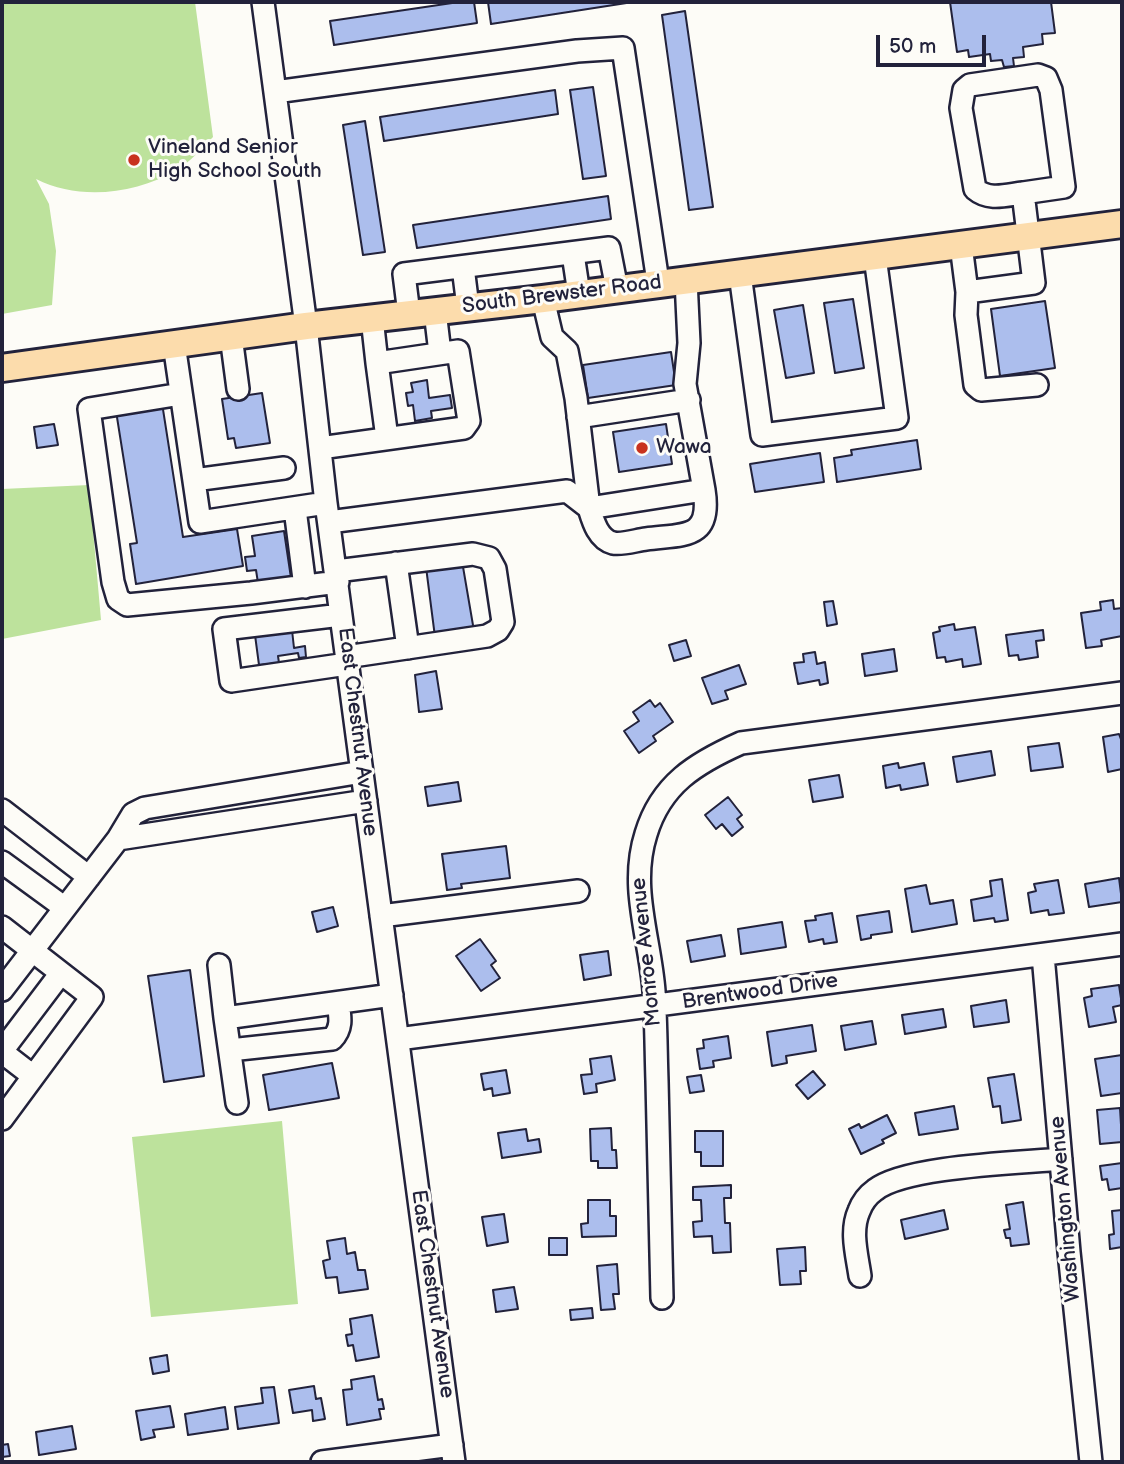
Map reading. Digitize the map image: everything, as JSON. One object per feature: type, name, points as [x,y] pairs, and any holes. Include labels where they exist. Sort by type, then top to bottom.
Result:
[{"type":"main road","name":"South Brewster Road","points":[[2,368],[306,326],[543,299],[1122,224]]},
{"type":"street","name":"East Chestnut Avenue","points":[[263,2],[306,326],[346,661],[453,1453]]},
{"type":"street","points":[[275,92],[577,51],[624,48],[658,282]]},
{"type":"street","points":[[1038,75],[1046,78],[1049,83],[1064,187],[1023,193],[991,197],[982,195],[975,189],[961,108],[964,90],[976,82],[1038,75]]},
{"type":"street","points":[[967,292],[1034,283],[1023,193]]},
{"type":"street","points":[[961,245],[975,384],[981,390],[1037,385]]},
{"type":"street","points":[[440,354],[404,274],[609,248],[617,289]]},
{"type":"street","points":[[573,254],[579,294]]},
{"type":"street","points":[[740,274],[762,435],[897,418],[875,257]]},
{"type":"street","points":[[463,267],[468,307]]},
{"type":"street","points":[[543,299],[552,337],[567,351],[593,523],[602,536],[614,543],[692,533],[704,521],[707,510],[685,384],[689,343],[686,280]]},
{"type":"street","points":[[372,318],[387,438]]},
{"type":"street","points":[[230,336],[238,389]]},
{"type":"street","points":[[174,344],[200,522],[295,509],[327,512],[567,491],[589,508],[704,490]]},
{"type":"street","points":[[320,448],[458,430],[468,425],[458,351],[377,363]]},
{"type":"street","points":[[181,394],[89,409],[113,582],[118,599],[127,605],[306,587],[337,576],[396,563],[473,554],[489,558],[495,569],[503,622],[498,630],[487,636],[231,681],[224,629],[341,614]]},
{"type":"street","points":[[578,417],[689,400]]},
{"type":"street","points":[[194,480],[284,468]]},
{"type":"street","points":[[295,509],[306,587]]},
{"type":"street","points":[[396,563],[408,648]]},
{"type":"street","name":"Monroe Avenue","points":[[662,1298],[655,1006],[638,865],[646,832],[661,800],[687,771],[709,757],[741,743],[1122,693]]},
{"type":"street","points":[[2,990],[118,839],[133,814],[152,805],[362,772]]},
{"type":"street","points":[[118,839],[366,801]]},
{"type":"street","points":[[2,810],[89,877]]},
{"type":"street","points":[[2,862],[65,908]]},
{"type":"street","points":[[381,916],[578,891]]},
{"type":"street","points":[[2,927],[92,997],[2,1119]]},
{"type":"street","name":"Brentwood Drive","points":[[398,1039],[1122,944]]},
{"type":"street","name":"Washington Avenue","points":[[1043,955],[1091,1462]]},
{"type":"street","points":[[219,965],[237,1103]]},
{"type":"street","points":[[33,1076],[2,1051],[61,973]]},
{"type":"street","points":[[225,1018],[392,995]]},
{"type":"street","points":[[230,1050],[332,1039],[338,1033],[341,1020],[338,1003]]},
{"type":"street","points":[[860,1276],[855,1246],[857,1217],[876,1188],[926,1172],[1061,1159]]},
{"type":"street","points":[[322,1462],[453,1453]]},
{"type":"green space","points":[[2,2],[195,2],[213,137],[177,170],[143,185],[107,192],[89,192],[53,186],[36,179],[49,204],[56,251],[52,305],[2,314]]},
{"type":"green space","points":[[89,485],[101,620],[2,639],[2,489]]},
{"type":"green space","points":[[282,1121],[298,1304],[151,1317],[132,1137]]},
{"type":"building","points":[[474,2],[477,23],[334,45],[330,21]]},
{"type":"building","points":[[488,2],[633,2],[491,24]]},
{"type":"building","points":[[950,2],[1051,2],[1055,33],[1042,34],[1043,44],[1023,47],[1024,57],[1013,58],[1014,66],[1004,67],[1002,60],[991,61],[990,54],[969,57],[968,50],[957,52]]},
{"type":"building","points":[[685,11],[713,207],[689,210],[662,15]]},
{"type":"building","points":[[593,87],[606,176],[583,179],[570,90]]},
{"type":"building","points":[[555,90],[558,114],[384,141],[380,117]]},
{"type":"building","points":[[365,121],[385,252],[363,255],[343,125]]},
{"type":"building","points":[[608,196],[611,219],[417,248],[413,225]]},
{"type":"building","points":[[853,299],[864,368],[835,373],[824,303]]},
{"type":"building","points":[[1045,301],[1055,368],[1000,376],[991,309]]},
{"type":"building","points":[[803,305],[814,373],[786,378],[774,310]]},
{"type":"building","points":[[671,352],[676,385],[588,398],[583,365]]},
{"type":"building","points":[[427,380],[429,398],[450,395],[452,408],[431,411],[432,418],[415,421],[413,405],[408,406],[406,393],[413,392],[411,383]]},
{"type":"building","points":[[262,393],[270,443],[236,448],[234,438],[228,439],[222,399]]},
{"type":"building","points":[[162,403],[183,537],[237,529],[243,566],[136,584],[130,544],[137,543],[116,411]]},
{"type":"building","points":[[54,424],[58,445],[37,448],[34,427]]},
{"type":"building","name":"Wawa","points":[[666,424],[672,464],[619,472],[613,432]]},
{"type":"building","points":[[917,440],[921,469],[837,482],[834,458],[852,455],[851,450]]},
{"type":"building","points":[[820,453],[824,482],[755,492],[750,464]]},
{"type":"building","points":[[284,531],[291,578],[258,583],[256,570],[247,571],[245,557],[255,556],[252,536]]},
{"type":"building","points":[[462,561],[474,631],[435,637],[426,567]]},
{"type":"building","points":[[1113,600],[1114,609],[1122,608],[1122,636],[1101,640],[1102,646],[1086,648],[1081,613],[1101,610],[1100,602]]},
{"type":"building","points":[[833,601],[837,624],[827,626],[824,602]]},
{"type":"building","points":[[954,624],[955,630],[975,627],[981,664],[963,667],[962,659],[946,662],[945,657],[937,658],[933,633],[940,631],[939,627]]},
{"type":"building","points":[[292,630],[294,648],[305,646],[306,657],[299,658],[298,653],[278,656],[279,663],[259,665],[255,635]]},
{"type":"building","points":[[1043,630],[1044,640],[1036,641],[1038,657],[1019,660],[1018,655],[1009,656],[1006,635]]},
{"type":"building","points":[[686,640],[691,656],[674,661],[669,645]]},
{"type":"building","points":[[894,649],[897,671],[865,676],[862,654]]},
{"type":"building","points":[[815,652],[817,664],[825,662],[828,683],[820,685],[819,680],[798,684],[794,663],[804,662],[803,654]]},
{"type":"building","points":[[739,665],[746,684],[725,691],[728,699],[712,704],[702,678]]},
{"type":"building","points":[[436,671],[442,709],[419,712],[415,675]]},
{"type":"building","points":[[650,700],[655,707],[660,703],[673,722],[653,736],[656,741],[639,753],[624,731],[639,721],[633,712]]},
{"type":"building","points":[[1119,734],[1122,742],[1122,769],[1108,772],[1103,737]]},
{"type":"building","points":[[1059,743],[1063,767],[1031,771],[1028,747]]},
{"type":"building","points":[[991,751],[995,775],[957,782],[953,757]]},
{"type":"building","points":[[898,763],[899,768],[924,763],[928,785],[901,790],[900,785],[886,788],[883,766]]},
{"type":"building","points":[[839,775],[843,797],[813,802],[809,780]]},
{"type":"building","points":[[458,782],[461,801],[428,806],[425,787]]},
{"type":"building","points":[[728,797],[742,815],[737,819],[743,827],[732,836],[722,824],[716,829],[705,815]]},
{"type":"building","points":[[506,846],[510,878],[461,884],[462,888],[447,890],[442,854]]},
{"type":"building","points":[[1119,878],[1122,902],[1089,907],[1085,884]]},
{"type":"building","points":[[1002,879],[1008,920],[995,922],[994,918],[974,921],[971,900],[992,896],[990,881]]},
{"type":"building","points":[[1058,880],[1064,913],[1049,915],[1048,910],[1031,913],[1028,893],[1036,891],[1034,884]]},
{"type":"building","points":[[926,885],[930,904],[953,900],[957,924],[912,932],[905,889]]},
{"type":"building","points":[[333,907],[338,926],[317,932],[312,912]]},
{"type":"building","points":[[889,911],[892,932],[871,935],[871,938],[861,940],[857,916]]},
{"type":"building","points":[[832,913],[837,942],[824,944],[823,939],[809,942],[805,921],[816,920],[815,916]]},
{"type":"building","points":[[782,922],[786,947],[741,954],[738,929]]},
{"type":"building","points":[[721,935],[725,956],[691,962],[687,941]]},
{"type":"building","points":[[480,939],[496,961],[491,965],[500,978],[481,991],[456,956]]},
{"type":"building","points":[[608,951],[611,975],[584,980],[580,955]]},
{"type":"building","points":[[190,970],[204,1076],[164,1082],[148,976]]},
{"type":"building","points":[[1119,985],[1122,1005],[1113,1007],[1116,1022],[1089,1027],[1084,998],[1092,996],[1091,989]]},
{"type":"building","points":[[1006,1000],[1009,1022],[974,1027],[971,1006]]},
{"type":"building","points":[[943,1009],[946,1027],[905,1034],[902,1015]]},
{"type":"building","points":[[872,1021],[876,1044],[845,1050],[841,1026]]},
{"type":"building","points":[[812,1025],[816,1051],[786,1056],[787,1063],[772,1066],[767,1032]]},
{"type":"building","points":[[728,1036],[731,1058],[713,1061],[714,1067],[700,1069],[697,1049],[704,1048],[703,1040]]},
{"type":"building","points":[[1122,1055],[1122,1093],[1101,1096],[1095,1059]]},
{"type":"building","points":[[611,1056],[615,1080],[596,1084],[597,1092],[584,1094],[581,1075],[592,1074],[590,1059]]},
{"type":"building","points":[[332,1063],[339,1098],[269,1110],[263,1075]]},
{"type":"building","points":[[506,1070],[510,1093],[493,1096],[492,1088],[484,1090],[481,1074]]},
{"type":"building","points":[[813,1071],[825,1085],[808,1099],[796,1085]]},
{"type":"building","points":[[1014,1074],[1021,1120],[1002,1123],[1000,1106],[993,1107],[988,1078]]},
{"type":"building","points":[[701,1075],[704,1091],[690,1093],[687,1077]]},
{"type":"building","points":[[954,1106],[958,1129],[919,1135],[915,1113]]},
{"type":"building","points":[[1120,1108],[1122,1142],[1100,1144],[1097,1110]]},
{"type":"building","points":[[887,1115],[896,1133],[882,1140],[884,1143],[861,1154],[849,1129],[859,1124],[861,1128]]},
{"type":"building","points":[[611,1128],[612,1150],[616,1150],[617,1168],[598,1168],[598,1161],[591,1161],[590,1129]]},
{"type":"building","points":[[526,1129],[528,1141],[539,1139],[541,1152],[502,1158],[498,1133]]},
{"type":"building","points":[[695,1131],[723,1131],[723,1166],[701,1166],[701,1152],[695,1152]]},
{"type":"building","points":[[1122,1163],[1122,1188],[1109,1190],[1107,1179],[1102,1180],[1100,1166]]},
{"type":"building","points":[[731,1185],[731,1198],[724,1198],[725,1223],[730,1223],[731,1252],[713,1253],[712,1236],[694,1237],[693,1222],[702,1221],[701,1200],[693,1200],[693,1187]]},
{"type":"building","points":[[588,1200],[610,1200],[610,1216],[616,1216],[616,1236],[582,1237],[581,1224],[588,1223]]},
{"type":"building","points":[[1023,1202],[1029,1244],[1011,1246],[1010,1238],[1006,1238],[1004,1230],[1010,1229],[1006,1205]]},
{"type":"building","points":[[944,1210],[948,1229],[905,1239],[901,1220]]},
{"type":"building","points":[[1122,1210],[1122,1247],[1110,1249],[1109,1235],[1114,1234],[1112,1211]]},
{"type":"building","points":[[504,1214],[508,1242],[487,1246],[482,1217]]},
{"type":"building","points":[[345,1238],[347,1254],[355,1252],[358,1270],[365,1270],[368,1289],[339,1293],[337,1277],[326,1278],[323,1261],[330,1259],[327,1241]]},
{"type":"building","points":[[549,1238],[567,1238],[567,1255],[549,1255]]},
{"type":"building","points":[[805,1247],[806,1271],[800,1271],[801,1284],[780,1285],[777,1249]]},
{"type":"building","points":[[617,1264],[619,1294],[613,1294],[615,1309],[601,1310],[597,1266]]},
{"type":"building","points":[[514,1287],[518,1309],[496,1312],[493,1290]]},
{"type":"building","points":[[592,1308],[593,1318],[571,1320],[570,1310]]},
{"type":"building","points":[[372,1315],[379,1357],[356,1361],[353,1345],[348,1346],[346,1335],[352,1334],[350,1319]]},
{"type":"building","points":[[167,1355],[169,1371],[153,1374],[150,1358]]},
{"type":"building","points":[[374,1376],[378,1400],[382,1399],[384,1409],[379,1409],[381,1419],[347,1425],[343,1390],[352,1389],[351,1380]]},
{"type":"building","points":[[314,1386],[316,1399],[321,1398],[325,1419],[313,1421],[312,1410],[293,1413],[289,1390]]},
{"type":"building","points":[[274,1387],[279,1423],[238,1429],[235,1407],[263,1403],[261,1388]]},
{"type":"building","points":[[170,1406],[174,1427],[153,1430],[155,1437],[141,1440],[136,1411]]},
{"type":"building","points":[[225,1407],[228,1429],[188,1435],[185,1414]]},
{"type":"building","points":[[72,1426],[76,1449],[39,1455],[36,1432]]},
{"type":"building","points":[[8,1444],[10,1456],[2,1457],[2,1445]]},
{"type":"place","name":"Vineland Senior High School South","points":[[134,160]]},
{"type":"place","name":"Wawa","points":[[642,448]]}]
